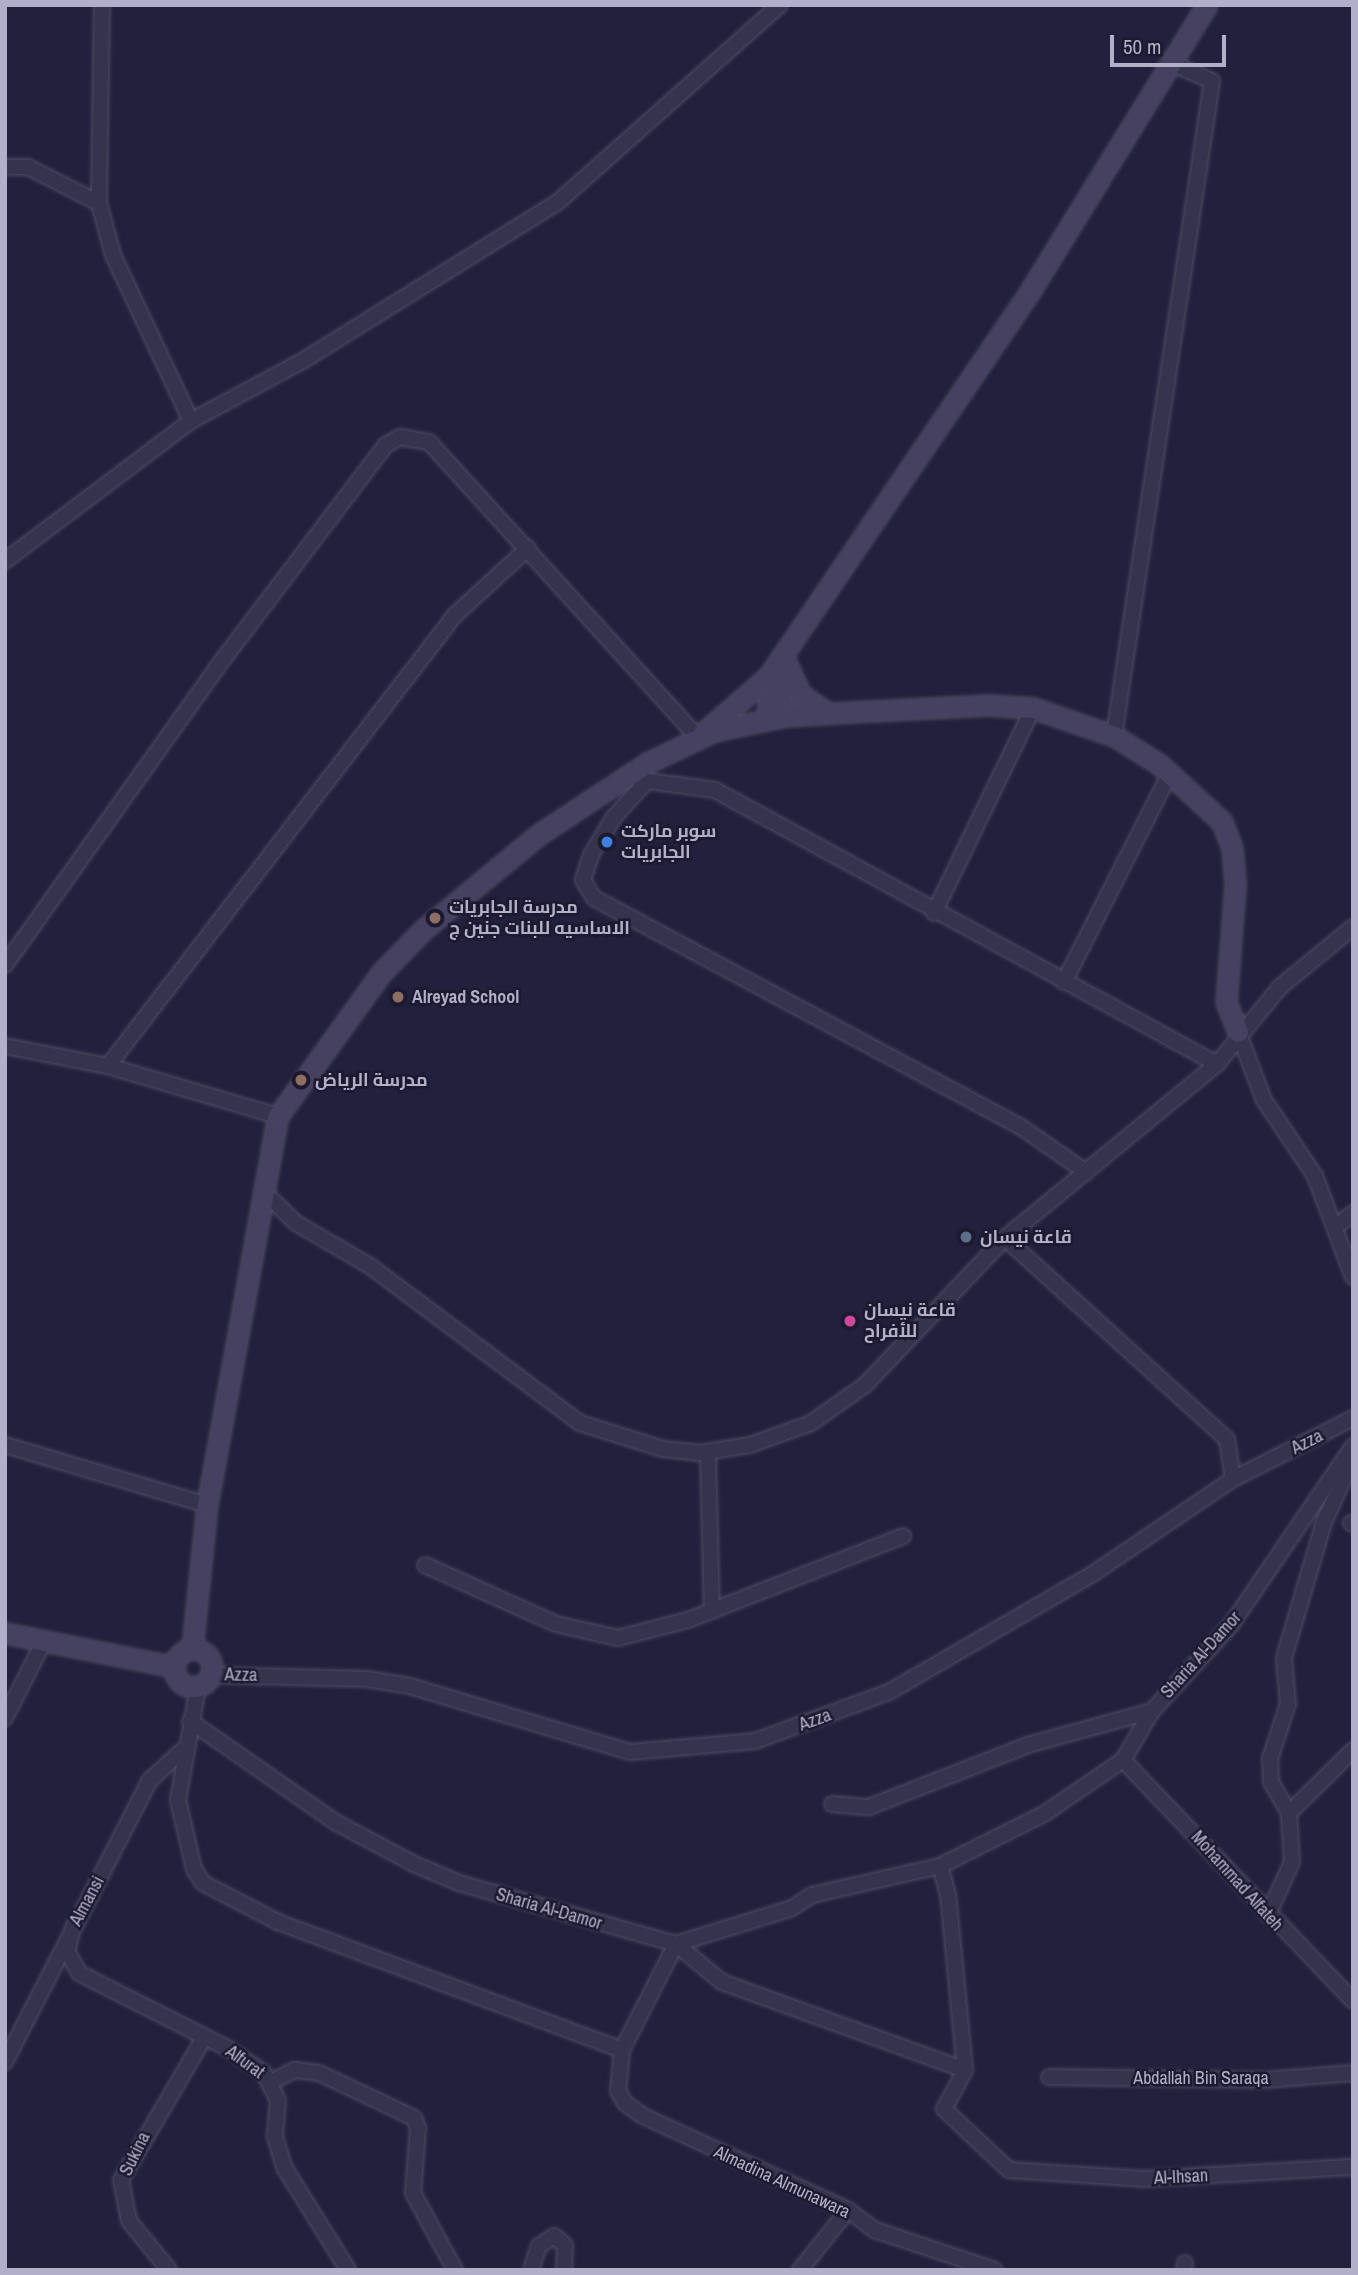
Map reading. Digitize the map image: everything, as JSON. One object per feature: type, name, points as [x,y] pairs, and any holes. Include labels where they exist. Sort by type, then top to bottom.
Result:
[{"type":"street","points":[[102,5],[99,203],[113,255],[191,421]]},
{"type":"street","points":[[5,561],[191,421],[304,360],[559,201],[780,5]]},
{"type":"street","points":[[698,738],[777,664],[1009,323],[1207,5]]},
{"type":"street","points":[[1114,736],[1212,81],[1171,62]]},
{"type":"street","points":[[5,167],[28,167],[99,203]]},
{"type":"street","points":[[5,965],[218,666],[386,445],[400,437],[429,442],[698,738]]},
{"type":"street","points":[[108,1066],[455,615],[527,548]]},
{"type":"street","points":[[777,664],[801,695],[828,713]]},
{"type":"street","points":[[774,718],[777,664]]},
{"type":"street","points":[[192,1649],[207,1505],[262,1190],[278,1116],[381,973],[424,929],[538,835],[625,778],[698,738],[774,718],[828,713],[988,705],[1033,708],[1114,736],[1170,773],[1222,822],[1232,848],[1236,923],[1226,1002],[1264,1100],[1315,1177],[1338,1226],[1353,1277]]},
{"type":"street","points":[[934,913],[1033,708]]},
{"type":"street","points":[[1064,982],[1170,773]]},
{"type":"street","points":[[625,778],[716,790],[934,913],[1217,1065]]},
{"type":"street","points":[[647,781],[614,817],[591,855],[583,880],[594,898],[1018,1125],[1086,1172]]},
{"type":"street","points":[[262,1190],[296,1223],[370,1266],[561,1413],[621,1440],[708,1452],[792,1432],[848,1399],[1005,1238],[1217,1065],[1238,1032],[1280,986],[1353,927]]},
{"type":"street","points":[[5,1046],[108,1066],[278,1116]]},
{"type":"street","points":[[1338,1226],[1353,1213]]},
{"type":"street","points":[[1005,1238],[1227,1439],[1233,1479]]},
{"type":"street","name":"Azza","points":[[204,1681],[367,1679],[410,1686],[630,1752],[755,1741],[889,1692],[1091,1575],[1233,1479],[1353,1418]]},
{"type":"street","points":[[5,1445],[207,1505]]},
{"type":"street","name":"Sharia Al-Damor","points":[[190,1721],[337,1823],[414,1864],[459,1883],[676,1944],[792,1908],[811,1895],[940,1866],[1044,1814],[1123,1760],[1152,1711],[1231,1625],[1353,1446]]},
{"type":"street","points":[[708,1452],[712,1611]]},
{"type":"street","points":[[1268,1915],[1292,1862],[1289,1813],[1271,1782],[1270,1759],[1288,1704],[1284,1658],[1324,1522],[1353,1459]]},
{"type":"street","points":[[425,1565],[556,1624],[596,1636],[641,1634],[712,1611],[903,1536]]},
{"type":"street","points":[[5,1633],[43,1643],[175,1667]]},
{"type":"street","points":[[5,1718],[43,1643]]},
{"type":"street","points":[[204,1681],[181,1682],[175,1667],[181,1654],[192,1649],[209,1657],[204,1681],[190,1721],[177,1779],[183,1834],[194,1870],[210,1888],[278,1922],[622,2050],[676,1944],[722,1982],[965,2070],[948,1895],[940,1866]]},
{"type":"street","points":[[832,1804],[869,1807],[1028,1745],[1152,1711]]},
{"type":"street","name":"Almansi","points":[[5,2062],[150,1780],[183,1750]]},
{"type":"street","points":[[1289,1813],[1353,1750]]},
{"type":"street","name":"Mohammad Alfateh","points":[[1123,1760],[1268,1915],[1353,2000]]},
{"type":"street","name":"Alfurat","points":[[74,1924],[67,1951],[76,1970],[239,2054],[271,2082],[278,2100],[275,2137],[284,2167],[348,2270]]},
{"type":"street","name":"Sukina","points":[[169,2270],[130,2221],[121,2179],[204,2038]]},
{"type":"street","name":"Almadina Almunawara","points":[[622,2050],[618,2091],[633,2110],[848,2210],[875,2230],[994,2270]]},
{"type":"street","points":[[271,2082],[295,2070],[319,2073],[414,2118],[418,2131],[413,2193],[455,2270]]},
{"type":"street","name":"Al-Ihsan","points":[[965,2070],[944,2109],[1009,2170],[1143,2179],[1353,2168]]},
{"type":"street","name":"Abdallah Bin Saraqa","points":[[1049,2077],[1266,2080],[1353,2073]]},
{"type":"street","points":[[800,2270],[848,2210]]},
{"type":"street","points":[[531,2270],[539,2246],[554,2236],[565,2245],[564,2270]]},
{"type":"place","name":"سوبر ماركت الجابريات","points":[[607,842]]},
{"type":"place","name":"مدرسة الجابريات الاساسيه للبنات جنين ج","points":[[435,918]]},
{"type":"place","name":"Alreyad School","points":[[398,997]]},
{"type":"place","name":"مدرسة الرياض","points":[[301,1080]]},
{"type":"place","name":"قاعة نيسان","points":[[966,1237]]},
{"type":"place","name":"قاعة نيسان للأفراح","points":[[850,1321]]}]
